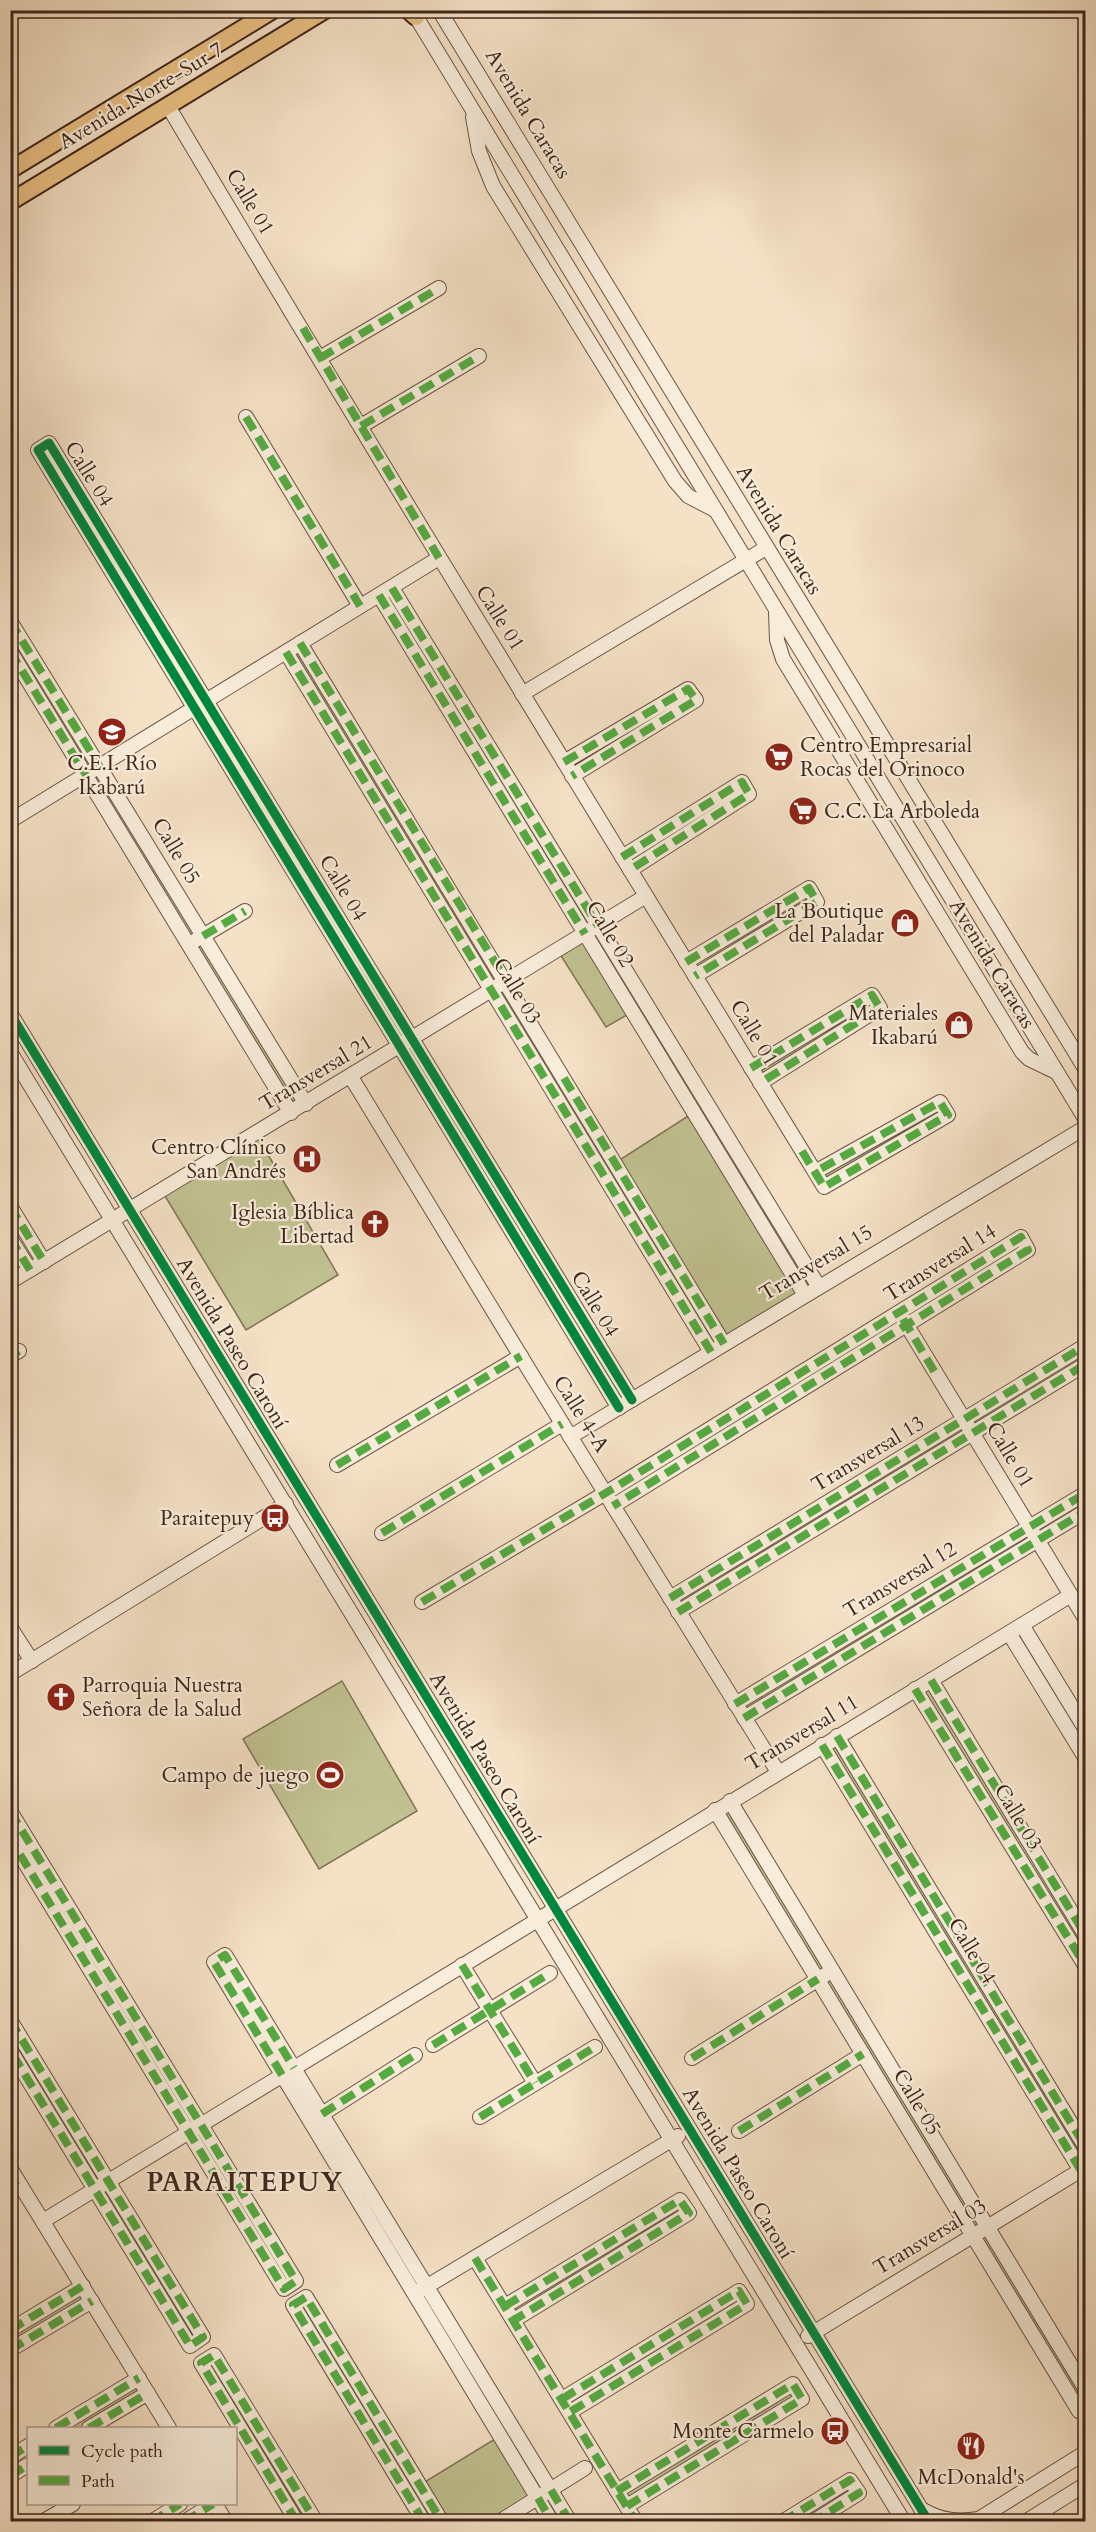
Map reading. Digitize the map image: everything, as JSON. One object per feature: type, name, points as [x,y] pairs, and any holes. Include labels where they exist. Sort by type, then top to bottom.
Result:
[{"type":"main road","name":"Avenida Norte-Sur 7","points":[[10,170],[273,10]]},
{"type":"main road","name":"Avenida Norte-Sur 7","points":[[10,202],[325,10]]},
{"type":"street","name":"Avenida Caracas","points":[[439,10],[1086,1071]]},
{"type":"street","name":"Avenida Caracas","points":[[412,13],[1086,1120]]},
{"type":"street","name":"Calle 01","points":[[168,106],[439,558],[824,1187],[948,1115],[940,1102],[815,1172]]},
{"type":"street","name":"Avenida Caracas","points":[[472,109],[478,151],[493,186],[680,488],[688,496],[715,510]]},
{"type":"street","points":[[320,358],[439,288]]},
{"type":"street","points":[[361,426],[479,357]]},
{"type":"street","points":[[246,417],[360,606]]},
{"type":"street","name":"Calle 04","points":[[619,1408],[38,450],[49,443],[208,700],[632,1400]]},
{"type":"street","points":[[522,694],[766,548]]},
{"type":"street","points":[[10,821],[439,558]]},
{"type":"street","name":"Calle 02","points":[[392,588],[819,1287]]},
{"type":"street","name":"Calle 02","points":[[379,595],[805,1295]]},
{"type":"street","name":"Avenida Caracas","points":[[776,610],[777,640],[783,659],[942,924],[1022,1052],[1029,1059],[1057,1072]]},
{"type":"street","points":[[398,625],[410,618]]},
{"type":"street","name":"Calle 05","points":[[10,621],[306,1104]]},
{"type":"street","name":"Calle 03","points":[[300,643],[724,1344]]},
{"type":"street","name":"Calle 05","points":[[10,651],[291,1113]]},
{"type":"street","name":"Calle 03","points":[[286,652],[711,1352]]},
{"type":"street","points":[[310,692],[325,683]]},
{"type":"street","points":[[564,762],[688,688],[696,700],[572,776]]},
{"type":"street","points":[[482,764],[495,756]]},
{"type":"street","points":[[239,784],[253,775]]},
{"type":"street","points":[[622,857],[742,783],[749,794],[630,870]]},
{"type":"street","points":[[390,820],[403,812]]},
{"type":"street","points":[[296,878],[310,869]]},
{"type":"street","points":[[552,879],[564,871]]},
{"type":"street","points":[[686,962],[809,888],[817,902],[695,976]]},
{"type":"street","name":"Transversal 21","points":[[10,1282],[646,897]]},
{"type":"street","points":[[189,944],[245,911]]},
{"type":"street","points":[[751,1068],[872,995],[880,1008],[760,1083]]},
{"type":"street","name":"Avenida Paseo Caroní","points":[[10,1013],[926,2516]]},
{"type":"street","name":"Avenida Paseo Caroní","points":[[10,1052],[904,2522]]},
{"type":"street","name":"Calle 4-A","points":[[351,1077],[562,1424],[778,1772]]},
{"type":"street","points":[[694,1113],[707,1104]]},
{"type":"street","name":"Transversal 15","points":[[570,1437],[1086,1126]]},
{"type":"street","points":[[602,1172],[615,1163]]},
{"type":"street","points":[[10,1206],[44,1262]]},
{"type":"street","points":[[509,1227],[522,1218]]},
{"type":"street","points":[[765,1231],[779,1222]]},
{"type":"street","name":"Transversal 14","points":[[422,1602],[753,1403],[1021,1237],[1028,1250],[613,1506]]},
{"type":"street","points":[[10,1238],[30,1270]]},
{"type":"street","name":"Calle 01","points":[[899,1312],[1086,1620]]},
{"type":"street","name":"Transversal 13","points":[[670,1598],[1083,1347],[1086,1352]]},
{"type":"street","points":[[337,1465],[521,1356]]},
{"type":"street","name":"Transversal 13","points":[[678,1612],[1086,1364]]},
{"type":"street","points":[[812,1366],[819,1379]]},
{"type":"street","points":[[753,1403],[760,1415]]},
{"type":"street","points":[[382,1533],[562,1424]]},
{"type":"street","points":[[682,1446],[689,1459]]},
{"type":"street","points":[[890,1465],[898,1478]]},
{"type":"street","name":"Transversal 12","points":[[735,1704],[1086,1493]]},
{"type":"street","points":[[10,1656],[14,1672],[285,1504]]},
{"type":"street","points":[[821,1507],[828,1521]]},
{"type":"street","name":"Transversal 12","points":[[744,1718],[1086,1511]]},
{"type":"street","name":"Transversal 11","points":[[43,2221],[1071,1595]]},
{"type":"street","points":[[884,1615],[891,1629]]},
{"type":"street","points":[[1022,1625],[1086,1730]]},
{"type":"street","points":[[10,1626],[32,1661]]},
{"type":"street","points":[[1009,1633],[1086,1759]]},
{"type":"street","name":"Calle 03","points":[[931,1680],[1086,1936]]},
{"type":"street","name":"Calle 03","points":[[915,1689],[1086,1967]]},
{"type":"street","name":"Calle 04","points":[[837,1736],[1086,2148]]},
{"type":"street","name":"Calle 04","points":[[822,1745],[1084,2172]]},
{"type":"street","points":[[968,1774],[982,1765]]},
{"type":"street","name":"Calle 05","points":[[730,1801],[1086,2390]]},
{"type":"street","name":"Calle 05","points":[[715,1810],[1079,2410],[1086,2407]]},
{"type":"street","points":[[10,1811],[296,2281],[284,2289],[10,1838]]},
{"type":"street","points":[[1018,1857],[1032,1848]]},
{"type":"street","points":[[921,1908],[935,1899]]},
{"type":"street","points":[[85,1961],[97,1953]]},
{"type":"street","points":[[552,2522],[538,2498],[421,2290],[322,2114],[288,2071],[214,1962],[225,1955],[288,2071],[421,2290],[570,2522]]},
{"type":"street","points":[[462,1965],[535,2083]]},
{"type":"street","points":[[692,2058],[832,1970]]},
{"type":"street","points":[[433,2045],[550,1973]]},
{"type":"street","points":[[842,2018],[856,2010]]},
{"type":"street","points":[[10,2020],[203,2337],[190,2346],[10,2050]]},
{"type":"street","points":[[739,2131],[862,2051],[874,2040]]},
{"type":"street","points":[[480,2117],[595,2047]]},
{"type":"street","points":[[322,2114],[415,2055]]},
{"type":"street","points":[[421,2290],[690,2129]]},
{"type":"street","points":[[928,2161],[942,2152]]},
{"type":"street","name":"Transversal 03","points":[[796,2343],[987,2227],[1084,2172]]},
{"type":"street","points":[[13,2177],[43,2221],[169,2427]]},
{"type":"street","points":[[505,2306],[680,2200],[689,2213],[514,2320]]},
{"type":"street","points":[[475,2258],[636,2522]]},
{"type":"street","points":[[1005,2288],[1019,2280]]},
{"type":"street","points":[[10,2330],[83,2286]]},
{"type":"street","points":[[562,2399],[739,2291],[747,2304],[570,2412]]},
{"type":"street","points":[[424,2522],[293,2305],[306,2297],[437,2520]]},
{"type":"street","points":[[10,2350],[92,2301]]},
{"type":"street","points":[[1018,2309],[1032,2301]]},
{"type":"street","points":[[1033,2334],[1046,2325]]},
{"type":"street","points":[[1043,2351],[1057,2342]]},
{"type":"street","points":[[297,2522],[201,2363],[214,2355],[316,2522]]},
{"type":"street","points":[[58,2427],[139,2378]]},
{"type":"street","points":[[618,2491],[793,2384],[802,2399],[627,2506]]},
{"type":"street","points":[[91,2427],[148,2393]]},
{"type":"street","points":[[10,2457],[27,2447]]},
{"type":"street","points":[[926,2516],[955,2522],[976,2520],[1086,2452]]},
{"type":"street","points":[[10,2476],[27,2466]]},
{"type":"street","points":[[499,2522],[585,2468]]},
{"type":"street","points":[[782,2522],[850,2480],[859,2493],[813,2522]]},
{"type":"street","points":[[1025,2522],[1086,2484]]},
{"type":"street","points":[[42,2522],[71,2505]]},
{"type":"street","points":[[151,2522],[178,2505]]},
{"type":"street","points":[[184,2522],[212,2505]]},
{"type":"street","points":[[215,2505],[226,2522]]},
{"type":"green space","points":[[391,587],[818,1286],[711,1352],[287,652],[300,644],[615,1163],[693,1113],[632,1012],[606,1027],[558,951],[585,934],[379,595]]},
{"type":"green space","points":[[10,621],[306,1104],[291,1113],[11,651]]},
{"type":"green space","points":[[809,888],[817,902],[695,976],[687,961]]},
{"type":"green space","points":[[872,995],[880,1008],[760,1082],[751,1068]]},
{"type":"green space","points":[[940,1102],[948,1115],[824,1187],[816,1174]]},
{"type":"green space","points":[[256,1134],[338,1275],[246,1330],[162,1191]]},
{"type":"green space","points":[[1083,1347],[1085,1364],[686,1607],[670,1599]]},
{"type":"green space","points":[[1085,1493],[1085,1510],[744,1718],[735,1704]]},
{"type":"green space","points":[[930,1680],[1085,1936],[1085,1967],[921,1698]]},
{"type":"green space","name":"Campo de juego","points":[[342,1681],[417,1811],[319,1869],[243,1739]]},
{"type":"green space","points":[[837,1737],[1085,2148],[1085,2179],[823,1745]]},
{"type":"green space","points":[[730,1801],[1085,2390],[1085,2407],[1079,2411],[715,1810]]},
{"type":"green space","points":[[225,1955],[570,2521],[552,2521],[538,2498],[499,2521],[424,2521],[293,2305],[306,2297],[420,2485],[500,2436],[214,1962]]},
{"type":"green space","points":[[680,2200],[689,2213],[514,2320],[505,2306]]},
{"type":"green space","points":[[83,2286],[92,2301],[11,2350],[11,2330]]},
{"type":"green space","points":[[139,2378],[148,2393],[91,2427],[58,2427]]},
{"type":"green space","points":[[793,2384],[802,2399],[627,2506],[617,2491]]},
{"type":"marked path","points":[[320,358],[439,288]]},
{"type":"marked path","points":[[303,328],[439,558]]},
{"type":"marked path","points":[[361,426],[479,356]]},
{"type":"marked path","points":[[246,417],[360,606]]},
{"type":"marked path","points":[[392,588],[598,926]]},
{"type":"marked path","points":[[379,595],[585,934]]},
{"type":"marked path","points":[[10,621],[100,767]]},
{"type":"marked path","points":[[300,643],[507,982]]},
{"type":"marked path","points":[[10,651],[86,775]]},
{"type":"marked path","points":[[286,652],[711,1352]]},
{"type":"marked path","points":[[564,762],[688,689],[696,700],[572,776]]},
{"type":"marked path","points":[[622,857],[742,782],[749,794],[630,870]]},
{"type":"marked path","points":[[686,962],[809,888],[817,902],[695,976]]},
{"type":"marked path","points":[[203,936],[245,911]]},
{"type":"marked path","points":[[751,1068],[872,995],[880,1008],[760,1083]]},
{"type":"marked path","points":[[564,1078],[724,1344]]},
{"type":"marked path","points":[[802,1151],[824,1187],[948,1115],[940,1102],[815,1172]]},
{"type":"marked path","points":[[10,1206],[44,1262]]},
{"type":"marked path","points":[[422,1602],[614,1488],[1021,1237],[1028,1250],[613,1506]]},
{"type":"marked path","points":[[10,1238],[30,1270]]},
{"type":"marked path","points":[[903,1319],[937,1376]]},
{"type":"marked path","points":[[670,1598],[1083,1347],[1086,1352]]},
{"type":"marked path","points":[[10,1356],[19,1351]]},
{"type":"marked path","points":[[337,1465],[521,1356]]},
{"type":"marked path","points":[[678,1612],[1086,1364]]},
{"type":"marked path","points":[[382,1533],[562,1424]]},
{"type":"marked path","points":[[735,1704],[1086,1493]]},
{"type":"marked path","points":[[744,1718],[1086,1511]]},
{"type":"marked path","points":[[931,1680],[1086,1936]]},
{"type":"marked path","points":[[915,1689],[1086,1967]]},
{"type":"marked path","points":[[837,1736],[1086,2148]]},
{"type":"marked path","points":[[822,1745],[1086,2179]]},
{"type":"marked path","points":[[10,1811],[296,2281],[284,2289],[10,1838]]},
{"type":"marked path","points":[[282,2075],[214,1962],[225,1955],[294,2068]]},
{"type":"marked path","points":[[462,1965],[535,2083]]},
{"type":"marked path","points":[[433,2045],[550,1973]]},
{"type":"marked path","points":[[692,2058],[818,1979]]},
{"type":"marked path","points":[[10,2020],[203,2337],[190,2346],[10,2050]]},
{"type":"marked path","points":[[480,2117],[595,2047]]},
{"type":"marked path","points":[[739,2131],[863,2054]]},
{"type":"marked path","points":[[322,2114],[415,2055]]},
{"type":"marked path","points":[[10,2184],[18,2180]]},
{"type":"marked path","points":[[505,2306],[680,2200],[689,2213],[514,2320]]},
{"type":"marked path","points":[[475,2258],[636,2522]]},
{"type":"marked path","points":[[10,2330],[83,2286]]},
{"type":"marked path","points":[[562,2399],[739,2291],[747,2304],[570,2412]]},
{"type":"marked path","points":[[424,2522],[293,2305],[306,2297],[442,2522]]},
{"type":"marked path","points":[[10,2350],[92,2301]]},
{"type":"marked path","points":[[297,2522],[201,2363],[214,2355],[316,2522]]},
{"type":"marked path","points":[[58,2427],[139,2378]]},
{"type":"marked path","points":[[617,2491],[793,2384],[802,2399],[627,2506]]},
{"type":"marked path","points":[[91,2427],[148,2393]]},
{"type":"marked path","points":[[10,2457],[27,2447]]},
{"type":"marked path","points":[[10,2476],[27,2466]]},
{"type":"marked path","points":[[782,2522],[850,2480],[859,2493],[813,2522]]},
{"type":"marked path","points":[[551,2490],[570,2522]]},
{"type":"marked path","points":[[538,2498],[552,2522]]},
{"type":"marked path","points":[[151,2522],[178,2505]]},
{"type":"marked path","points":[[184,2522],[211,2505]]},
{"type":"cycle path","points":[[619,1408],[38,450],[49,443],[632,1400]]},
{"type":"cycle path","points":[[10,1013],[929,2522]]},
{"type":"place","name":"C.E.I. Río Ikabarú","points":[[112,732]]},
{"type":"place","name":"Centro Empresarial Rocas del Orinoco","points":[[779,757]]},
{"type":"place","name":"C.C. La Arboleda","points":[[803,811]]},
{"type":"place","name":"La Boutique del Paladar","points":[[905,923]]},
{"type":"place","name":"Materiales Ikabarú","points":[[959,1025]]},
{"type":"place","name":"Centro Clínico San Andrés","points":[[307,1159]]},
{"type":"place","name":"Iglesia Bíblica Libertad","points":[[375,1224]]},
{"type":"place","name":"Paraitepuy","points":[[275,1518]]},
{"type":"place","name":"Parroquia Nuestra Señora de la Salud","points":[[61,1697]]},
{"type":"place","name":"Campo de juego","points":[[330,1775]]},
{"type":"place","name":"Monte Carmelo","points":[[835,2431]]},
{"type":"place","name":"McDonald's","points":[[971,2446]]},
{"type":"district","name":"PARAITEPUY","points":[[245,2182]]}]
